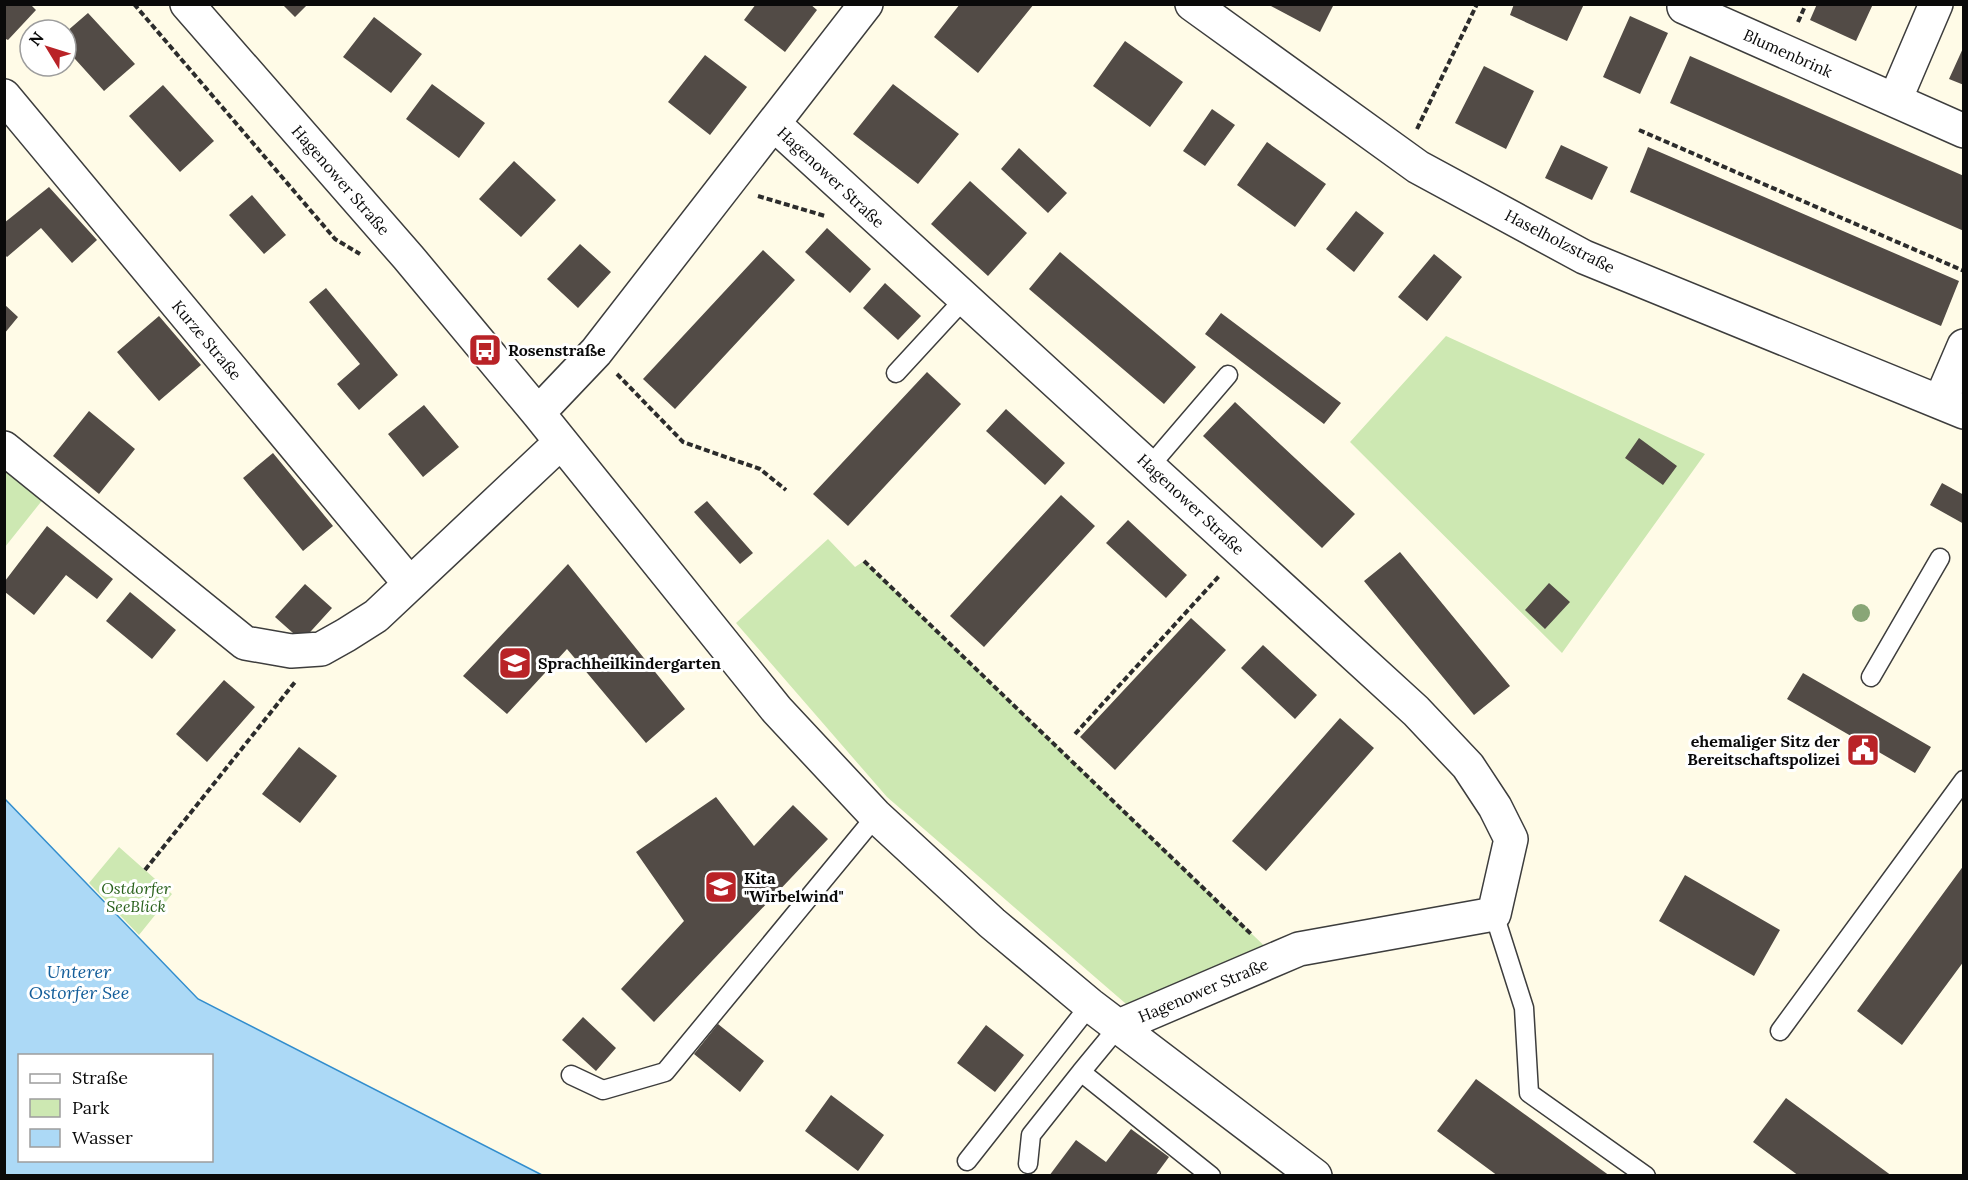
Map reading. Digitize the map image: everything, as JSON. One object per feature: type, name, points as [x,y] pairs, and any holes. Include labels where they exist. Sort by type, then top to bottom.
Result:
[{"type":"street","name":"Hagenower Straße","points":[[187,4],[408,257],[538,413],[777,710],[876,816],[992,923],[1090,1005],[1315,1176]]},
{"type":"street","points":[[774,124],[866,4]]},
{"type":"street","name":"Blumenbrink","points":[[1686,4],[1684,7],[1714,21],[1964,131]]},
{"type":"street","points":[[1895,99],[1936,4]]},
{"type":"street","name":"Haselholzstraße","points":[[1212,10],[1418,167],[1584,257],[1952,407]]},
{"type":"street","name":"Kurze Straße","points":[[4,96],[410,584]]},
{"type":"street","name":"Hagenower Straße","points":[[538,413],[596,352],[774,124],[895,236],[966,297],[1416,711],[1467,766],[1495,807],[1511,839],[1494,914],[1299,949],[1119,1026]]},
{"type":"street","points":[[1952,407],[1964,346]]},
{"type":"street","points":[[4,448],[245,643],[291,651],[321,649],[376,616],[561,442]]},
{"type":"lane","points":[[896,373],[966,297]]},
{"type":"lane","points":[[1150,466],[1228,375]]},
{"type":"lane","points":[[1871,677],[1940,558]]},
{"type":"lane","points":[[1780,1031],[1964,780]]},
{"type":"lane","points":[[571,1075],[603,1090],[665,1072],[876,816]]},
{"type":"lane","points":[[1494,914],[1524,1008],[1528,1093],[1646,1176]]},
{"type":"lane","points":[[967,1161],[1090,1005]]},
{"type":"lane","points":[[1028,1164],[1031,1135],[1119,1026]]},
{"type":"lane","points":[[1082,1072],[1211,1176]]},
{"type":"path","points":[[1404,156],[1477,4]]},
{"type":"path","points":[[1639,130],[1964,271]]},
{"type":"path","points":[[725,186],[827,216]]},
{"type":"path","points":[[596,352],[683,442],[760,469],[786,490]]},
{"type":"path","points":[[1075,735],[1242,551]]},
{"type":"path","points":[[864,561],[1277,958]]},
{"type":"path","points":[[145,870],[321,649]]},
{"type":"green space","points":[[1446,336],[1705,454],[1562,653],[1350,442]]},
{"type":"green space","points":[[4,448],[52,488],[5,547],[4,547]]},
{"type":"green space","points":[[828,539],[855,567],[864,561],[1277,958],[1140,1016],[887,797],[736,623]]},
{"type":"green space","name":"Ostdorfer SeeBlick","points":[[119,847],[172,894],[139,935],[89,883]]},
{"type":"water","name":"Unterer Ostorfer See","points":[[4,798],[198,999],[542,1175],[5,1175]]},
{"type":"building","points":[[4,4],[30,4],[36,10],[29,18],[18,18],[18,29],[8,40],[4,38]]},
{"type":"building","points":[[282,4],[308,4],[295,17]]},
{"type":"building","points":[[756,4],[810,4],[817,10],[785,52],[744,20]]},
{"type":"building","points":[[960,4],[1034,4],[978,73],[934,37]]},
{"type":"building","points":[[1267,4],[1334,4],[1320,32]]},
{"type":"building","points":[[1514,4],[1584,4],[1567,41],[1510,15]]},
{"type":"building","points":[[1817,4],[1873,4],[1856,41],[1810,20]]},
{"type":"building","points":[[88,13],[135,64],[104,91],[78,62],[78,22]]},
{"type":"building","points":[[1630,16],[1668,33],[1640,94],[1603,77]]},
{"type":"building","points":[[374,17],[422,54],[391,93],[343,57]]},
{"type":"building","points":[[1125,41],[1183,82],[1150,127],[1093,86]]},
{"type":"building","points":[[1964,46],[1964,85],[1949,79]]},
{"type":"building","points":[[705,55],[747,87],[710,135],[668,102]]},
{"type":"building","points":[[1690,56],[1964,176],[1964,231],[1670,103]]},
{"type":"building","points":[[1484,66],[1534,91],[1506,149],[1455,123]]},
{"type":"building","points":[[432,84],[485,123],[459,158],[406,119]]},
{"type":"building","points":[[893,84],[959,134],[918,184],[853,134]]},
{"type":"building","points":[[163,85],[214,141],[180,172],[129,116]]},
{"type":"building","points":[[1212,109],[1235,125],[1205,166],[1183,151]]},
{"type":"building","points":[[1267,142],[1326,184],[1295,227],[1237,185]]},
{"type":"building","points":[[1561,145],[1608,167],[1592,200],[1545,178]]},
{"type":"building","points":[[1648,147],[1959,281],[1941,326],[1630,192]]},
{"type":"building","points":[[1019,148],[1067,193],[1048,213],[1001,169]]},
{"type":"building","points":[[514,161],[556,200],[521,237],[479,199]]},
{"type":"building","points":[[970,181],[1027,233],[988,276],[931,224]]},
{"type":"building","points":[[49,187],[97,240],[72,263],[41,228],[7,257],[4,254],[4,223]]},
{"type":"building","points":[[252,195],[286,235],[264,254],[229,215]]},
{"type":"building","points":[[1356,211],[1384,233],[1354,272],[1326,249]]},
{"type":"building","points":[[827,228],[871,269],[850,293],[805,252]]},
{"type":"building","points":[[580,244],[611,272],[578,308],[547,279]]},
{"type":"building","points":[[763,250],[795,280],[675,409],[643,379]]},
{"type":"building","points":[[1060,252],[1196,367],[1164,404],[1029,289]]},
{"type":"building","points":[[1434,254],[1462,277],[1427,321],[1398,297]]},
{"type":"building","points":[[885,283],[921,316],[898,340],[863,308]]},
{"type":"building","points":[[326,288],[398,375],[359,410],[337,384],[360,364],[309,302]]},
{"type":"building","points":[[4,304],[18,317],[4,334]]},
{"type":"building","points":[[1221,313],[1341,403],[1324,424],[1205,334]]},
{"type":"building","points":[[159,316],[201,365],[159,401],[117,352]]},
{"type":"building","points":[[927,372],[961,404],[848,526],[813,494]]},
{"type":"building","points":[[1235,402],[1355,514],[1322,548],[1203,436]]},
{"type":"building","points":[[424,405],[459,447],[423,477],[388,434]]},
{"type":"building","points":[[1006,409],[1065,463],[1045,485],[986,431]]},
{"type":"building","points":[[89,411],[135,449],[99,494],[53,456]]},
{"type":"building","points":[[1639,438],[1677,466],[1663,485],[1625,458]]},
{"type":"building","points":[[273,453],[333,526],[303,551],[243,478]]},
{"type":"building","points":[[1942,483],[1964,495],[1964,524],[1930,505]]},
{"type":"building","points":[[1061,495],[1095,526],[984,647],[950,616]]},
{"type":"building","points":[[707,501],[753,553],[740,564],[694,512]]},
{"type":"building","points":[[1128,520],[1187,575],[1166,598],[1106,543]]},
{"type":"building","points":[[47,526],[113,579],[97,599],[66,575],[34,615],[5,592],[5,581]]},
{"type":"building","points":[[1400,552],[1510,686],[1474,715],[1364,581]]},
{"type":"building","name":"Sprachheilkindergarten","points":[[568,564],[685,709],[646,743],[567,649],[507,714],[463,676]]},
{"type":"building","points":[[1549,583],[1570,602],[1545,629],[1525,610]]},
{"type":"building","points":[[305,584],[332,608],[302,641],[275,617]]},
{"type":"building","points":[[130,592],[176,630],[152,659],[106,621]]},
{"type":"building","points":[[1191,618],[1226,650],[1115,770],[1080,737]]},
{"type":"building","points":[[1263,645],[1317,695],[1295,719],[1241,668]]},
{"type":"building","points":[[1803,673],[1931,747],[1915,773],[1787,699]]},
{"type":"building","points":[[224,680],[255,707],[207,762],[176,734]]},
{"type":"building","points":[[1340,718],[1374,748],[1266,871],[1232,841]]},
{"type":"building","points":[[299,747],[337,776],[300,823],[262,794]]},
{"type":"building","name":"Kita \"Wirbelwind\"","points":[[716,797],[754,846],[793,805],[828,839],[654,1022],[621,989],[684,921],[636,852]]},
{"type":"building","points":[[1964,865],[1964,961],[1902,1045],[1857,1011]]},
{"type":"building","points":[[1685,875],[1780,930],[1754,976],[1659,921]]},
{"type":"building","points":[[583,1017],[616,1048],[596,1071],[562,1040]]},
{"type":"building","points":[[718,1024],[764,1061],[740,1092],[694,1054]]},
{"type":"building","points":[[986,1025],[1024,1055],[995,1092],[957,1063]]},
{"type":"building","points":[[1476,1079],[1610,1176],[1498,1176],[1437,1131]]},
{"type":"building","points":[[831,1095],[884,1135],[858,1171],[805,1131]]},
{"type":"building","points":[[1786,1098],[1892,1176],[1799,1176],[1753,1142]]},
{"type":"building","points":[[1131,1129],[1169,1157],[1155,1176],[1049,1176],[1076,1140],[1106,1162]]},
{"type":"place","name":"Rosenstraße","points":[[485,350]]},
{"type":"place","name":"Sprachheilkindergarten","points":[[515,663]]},
{"type":"place","name":"ehemaliger Sitz der Bereitschaftspolizei","points":[[1863,750]]},
{"type":"place","name":"Kita \"Wirbelwind\"","points":[[721,887]]}]
